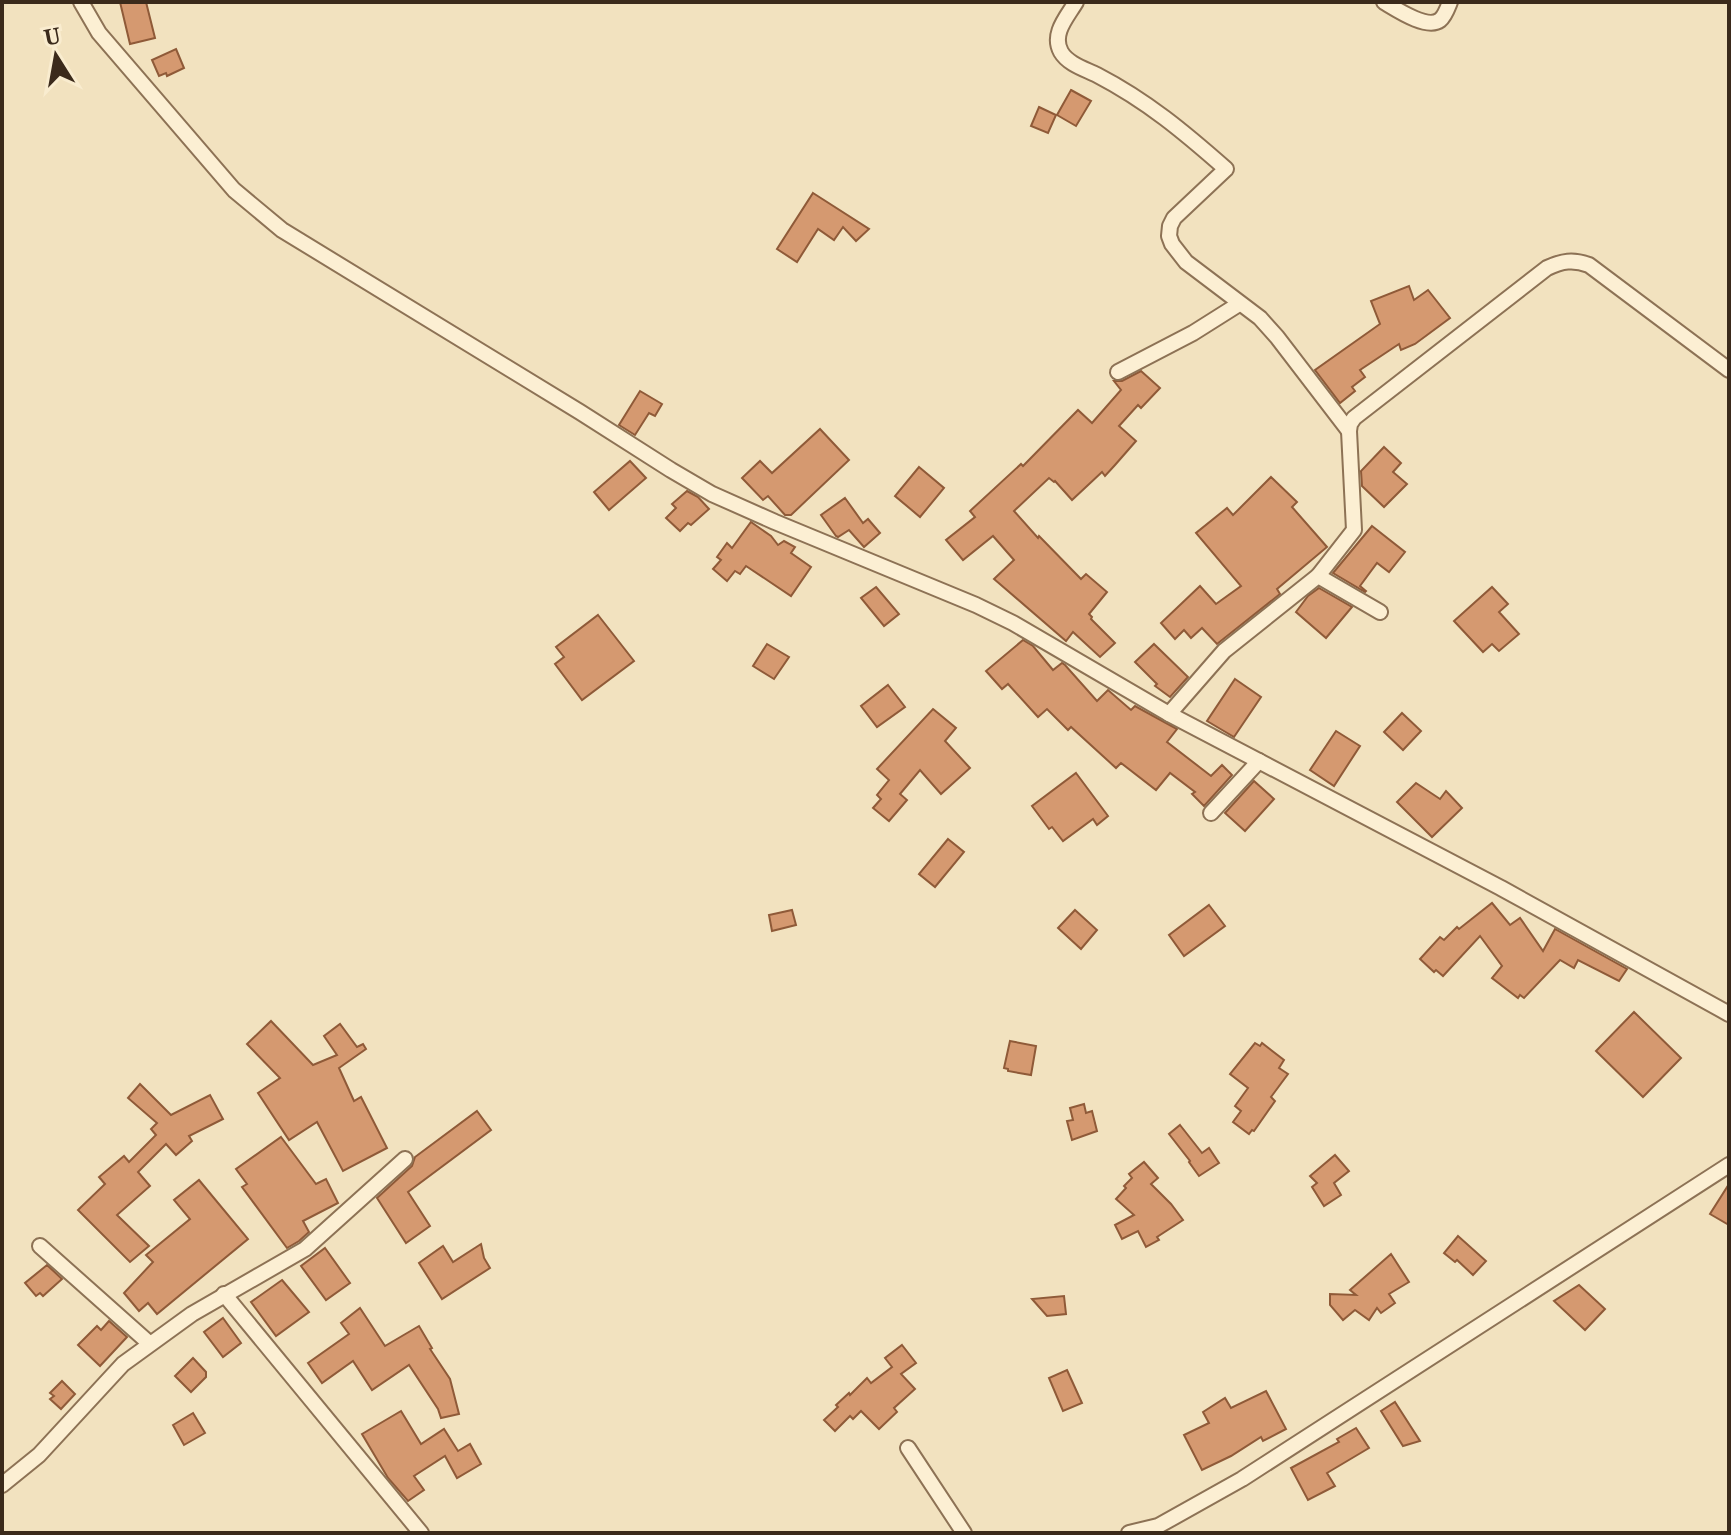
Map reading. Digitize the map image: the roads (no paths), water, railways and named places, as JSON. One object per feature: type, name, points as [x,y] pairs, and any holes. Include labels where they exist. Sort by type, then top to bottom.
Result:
[{"type":"street","points":[[81,2],[99,33],[234,190],[282,230],[671,470],[712,494],[976,605],[1049,642],[1169,714],[1501,888],[1729,1014]]},
{"type":"street","points":[[1076,2],[1059,29],[1058,43],[1067,60],[1123,89],[1168,118],[1226,169],[1174,218],[1169,236],[1172,244],[1186,262],[1260,318],[1349,431]]},
{"type":"street","points":[[1384,2],[1423,23],[1435,23],[1442,19],[1450,2]]},
{"type":"street","points":[[1169,714],[1224,651],[1318,576],[1354,530],[1349,431],[1354,418],[1547,268],[1566,260],[1589,265],[1729,370]]},
{"type":"street","points":[[1118,372],[1193,333],[1239,304]]},
{"type":"street","points":[[1318,576],[1380,612]]},
{"type":"street","points":[[1211,813],[1259,761]]},
{"type":"street","points":[[2,1485],[39,1455],[123,1364],[149,1343],[224,1294],[305,1249],[405,1159]]},
{"type":"street","points":[[1129,1533],[1158,1526],[1242,1479],[1729,1165]]},
{"type":"street","points":[[40,1246],[149,1343]]},
{"type":"street","points":[[224,1294],[421,1533]]},
{"type":"street","points":[[908,1448],[964,1533]]}]
